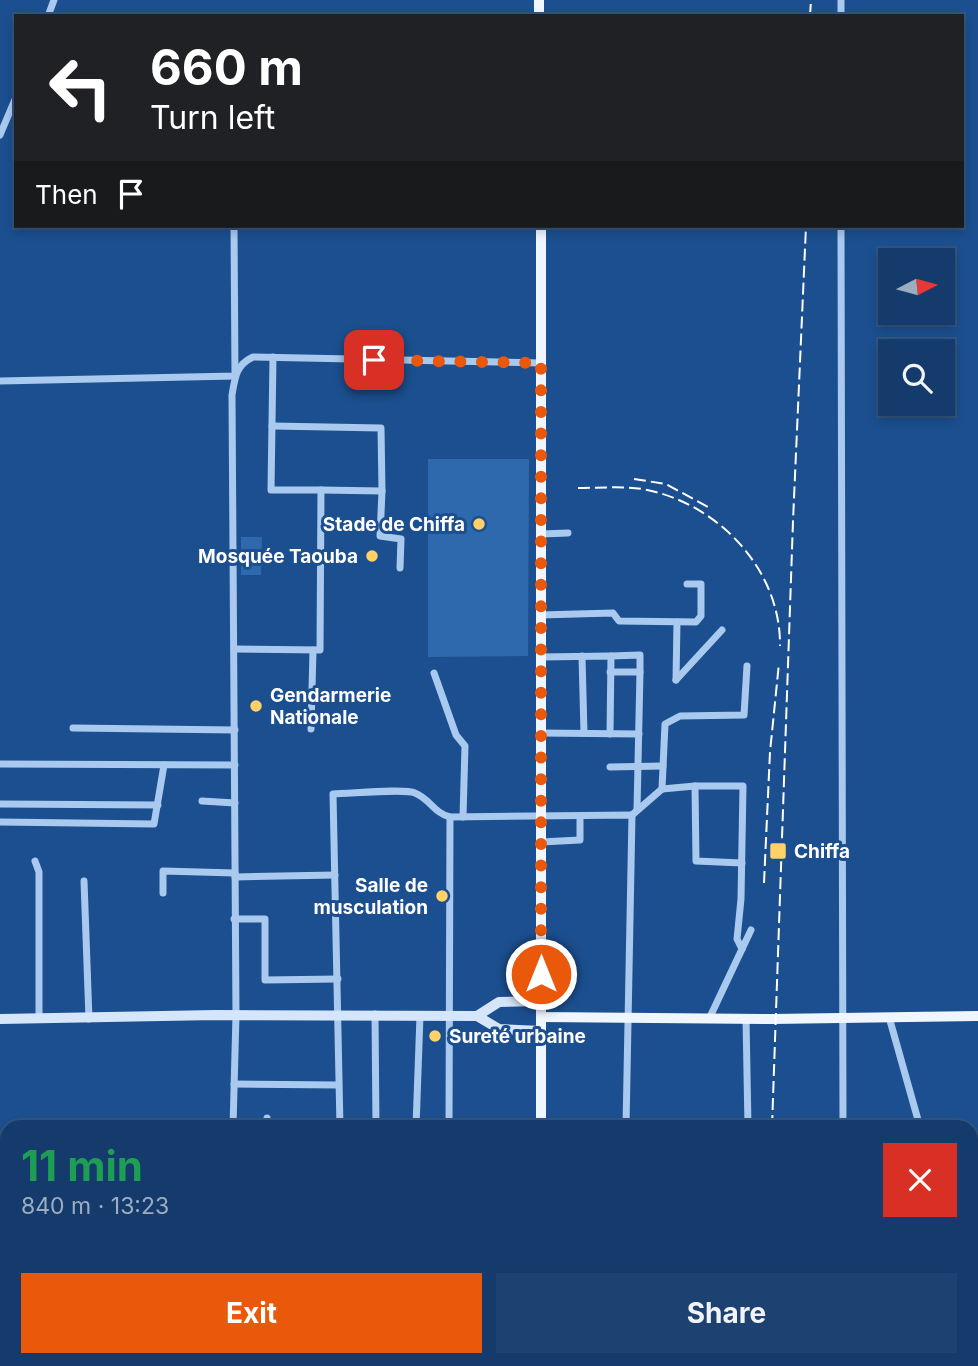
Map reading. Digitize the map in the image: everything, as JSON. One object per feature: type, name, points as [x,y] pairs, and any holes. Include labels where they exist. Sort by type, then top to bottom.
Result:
[{"type":"main road","points":[[541,228],[541,1120]]},
{"type":"main road","points":[[477,1016],[499,1002],[541,1001]]},
{"type":"main road","points":[[0,1019],[375,1014],[477,1016],[499,1029],[541,1031]]},
{"type":"main road","points":[[541,1017],[978,1016]]},
{"type":"street","points":[[0,135],[14,102]]},
{"type":"street","points":[[233,1120],[236,1015],[232,395],[235,376],[234,228]]},
{"type":"street","points":[[841,228],[843,1120]]},
{"type":"street","points":[[235,376],[242,362],[253,357],[541,363]]},
{"type":"street","points":[[274,357],[271,490],[382,491]]},
{"type":"street","points":[[0,381],[235,376]]},
{"type":"street","points":[[272,426],[381,428],[380,536],[401,539],[400,568]]},
{"type":"street","points":[[234,649],[320,650],[321,490]]},
{"type":"street","points":[[541,534],[568,533]]},
{"type":"street","points":[[540,615],[613,613],[619,621],[696,622],[701,616],[701,584],[687,584]]},
{"type":"street","points":[[677,622],[676,680],[722,630]]},
{"type":"street","points":[[311,729],[313,650]]},
{"type":"street","points":[[541,657],[640,655],[626,1120]]},
{"type":"street","points":[[582,656],[584,733]]},
{"type":"street","points":[[610,734],[611,656]]},
{"type":"street","points":[[662,789],[665,724],[680,716],[744,715],[747,666]]},
{"type":"street","points":[[610,672],[640,672]]},
{"type":"street","points":[[434,673],[456,735],[465,746],[463,817]]},
{"type":"street","points":[[74,728],[235,730]]},
{"type":"street","points":[[541,733],[639,734]]},
{"type":"street","points":[[0,764],[235,765]]},
{"type":"street","points":[[0,822],[154,824],[164,765]]},
{"type":"street","points":[[610,767],[663,766]]},
{"type":"street","points":[[695,786],[696,861],[742,863]]},
{"type":"street","points":[[340,1120],[333,794],[413,791],[428,801],[432,809],[450,817],[541,817],[634,812],[662,789],[743,786],[737,939],[742,949]]},
{"type":"street","points":[[202,802],[235,803]]},
{"type":"street","points":[[0,804],[158,805]]},
{"type":"street","points":[[541,842],[580,841],[580,816]]},
{"type":"street","points":[[449,1120],[450,817]]},
{"type":"street","points":[[35,861],[39,872],[39,1019]]},
{"type":"street","points":[[163,893],[163,871],[235,875],[335,875]]},
{"type":"street","points":[[85,881],[89,1019]]},
{"type":"street","points":[[234,919],[265,919],[265,980],[338,979]]},
{"type":"street","points":[[709,1018],[751,930]]},
{"type":"street","points":[[375,1014],[376,1120]]},
{"type":"street","points":[[416,1120],[420,1016]]},
{"type":"street","points":[[889,1017],[918,1120]]},
{"type":"street","points":[[746,1018],[748,1120]]},
{"type":"street","points":[[234,1084],[338,1085]]},
{"type":"shaded area","name":"Stade de Chiffa","points":[[428,459],[529,459],[528,656],[428,657]]},
{"type":"shaded area","points":[[241,537],[262,537],[261,575],[241,575]]},
{"type":"railway","points":[[810,14],[811,0]]},
{"type":"railway","points":[[772,1120],[806,228]]},
{"type":"railway","points":[[634,479],[666,484],[708,507]]},
{"type":"railway","points":[[578,488],[642,489],[670,496],[719,524],[740,544],[757,566],[769,591],[777,618],[780,646]]},
{"type":"railway","points":[[764,883],[770,752],[779,663]]},
{"type":"place","name":"Stade de Chiffa","points":[[479,524]]},
{"type":"place","name":"Mosquée Taouba","points":[[372,556]]},
{"type":"place","name":"Gendarmerie Nationale","points":[[256,706]]},
{"type":"place","name":"Chiffa","points":[[778,851]]},
{"type":"place","name":"Salle de musculation","points":[[442,896]]},
{"type":"place","name":"Sureté urbaine","points":[[435,1036]]},
{"type":"route","points":[[374,360],[541,363],[541,974]]}]
